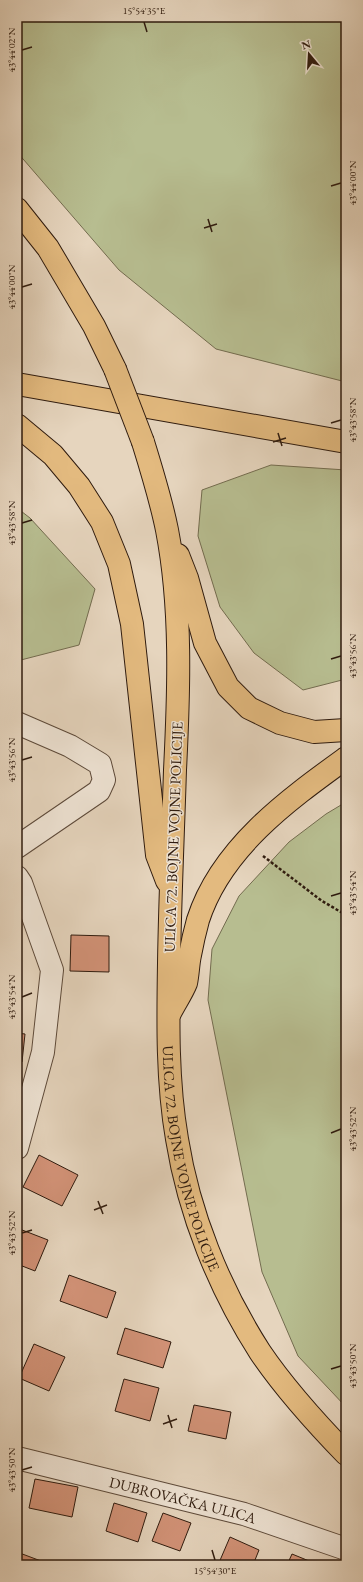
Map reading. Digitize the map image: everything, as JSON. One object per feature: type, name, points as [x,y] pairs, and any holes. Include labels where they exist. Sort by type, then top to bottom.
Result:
[{"type":"main road","name":"ULICA 72. BOJNE VOJNE POLICIJE","points":[[17,208],[48,248],[94,326],[115,369],[143,442],[167,530],[177,631],[178,697],[170,891],[168,1017],[170,1087],[177,1139],[185,1177],[199,1228],[216,1269],[240,1317],[273,1369],[312,1419],[346,1454]]},
{"type":"main road","points":[[17,384],[346,442]]},
{"type":"main road","points":[[17,426],[53,455],[79,486],[102,522],[119,564],[132,624],[157,855],[170,891]]},
{"type":"main road","points":[[167,530],[187,578],[206,643],[228,687],[249,708],[280,723],[314,732],[346,730]]},
{"type":"main road","points":[[168,1017],[186,982],[190,953],[198,920],[210,893],[245,843],[291,798],[346,758]]},
{"type":"street","points":[[17,723],[90,756],[100,764],[104,780],[99,791],[17,847]]},
{"type":"street","points":[[17,877],[21,883],[52,970],[43,1052],[17,1148]]},
{"type":"street","name":"DUBROVAČKA ULICA","points":[[17,1458],[244,1514],[346,1549]]},
{"type":"path","points":[[245,843],[322,901],[346,915]]},
{"type":"green space","points":[[17,17],[346,17],[346,382],[216,349],[119,270],[17,152]]},
{"type":"green space","points":[[271,465],[346,470],[346,679],[303,690],[254,653],[220,607],[198,536],[202,490]]},
{"type":"green space","points":[[17,508],[30,518],[95,589],[79,645],[17,661]]},
{"type":"green space","points":[[346,802],[346,1407],[298,1356],[262,1272],[208,1000],[212,949],[239,896],[289,842],[326,814]]},
{"type":"building","points":[[71,935],[109,936],[109,972],[70,971]]},
{"type":"building","points":[[17,1033],[25,1034],[22,1062],[17,1061]]},
{"type":"building","points":[[39,1155],[78,1175],[62,1206],[23,1187]]},
{"type":"building","points":[[17,1228],[48,1240],[35,1271],[17,1264]]},
{"type":"building","points":[[69,1275],[116,1292],[107,1318],[60,1301]]},
{"type":"building","points":[[125,1328],[171,1342],[163,1368],[117,1354]]},
{"type":"building","points":[[34,1344],[65,1357],[49,1391],[19,1378]]},
{"type":"building","points":[[124,1379],[159,1388],[150,1421],[115,1411]]},
{"type":"building","points":[[194,1405],[231,1412],[226,1439],[188,1431]]},
{"type":"building","points":[[35,1479],[78,1487],[72,1517],[29,1508]]},
{"type":"building","points":[[114,1503],[147,1513],[138,1542],[106,1531]]},
{"type":"building","points":[[163,1513],[191,1523],[180,1551],[152,1541]]},
{"type":"building","points":[[230,1537],[259,1550],[253,1565],[218,1565]]},
{"type":"building","points":[[17,1552],[41,1561],[39,1565],[17,1565]]},
{"type":"building","points":[[292,1554],[319,1565],[287,1565]]}]
